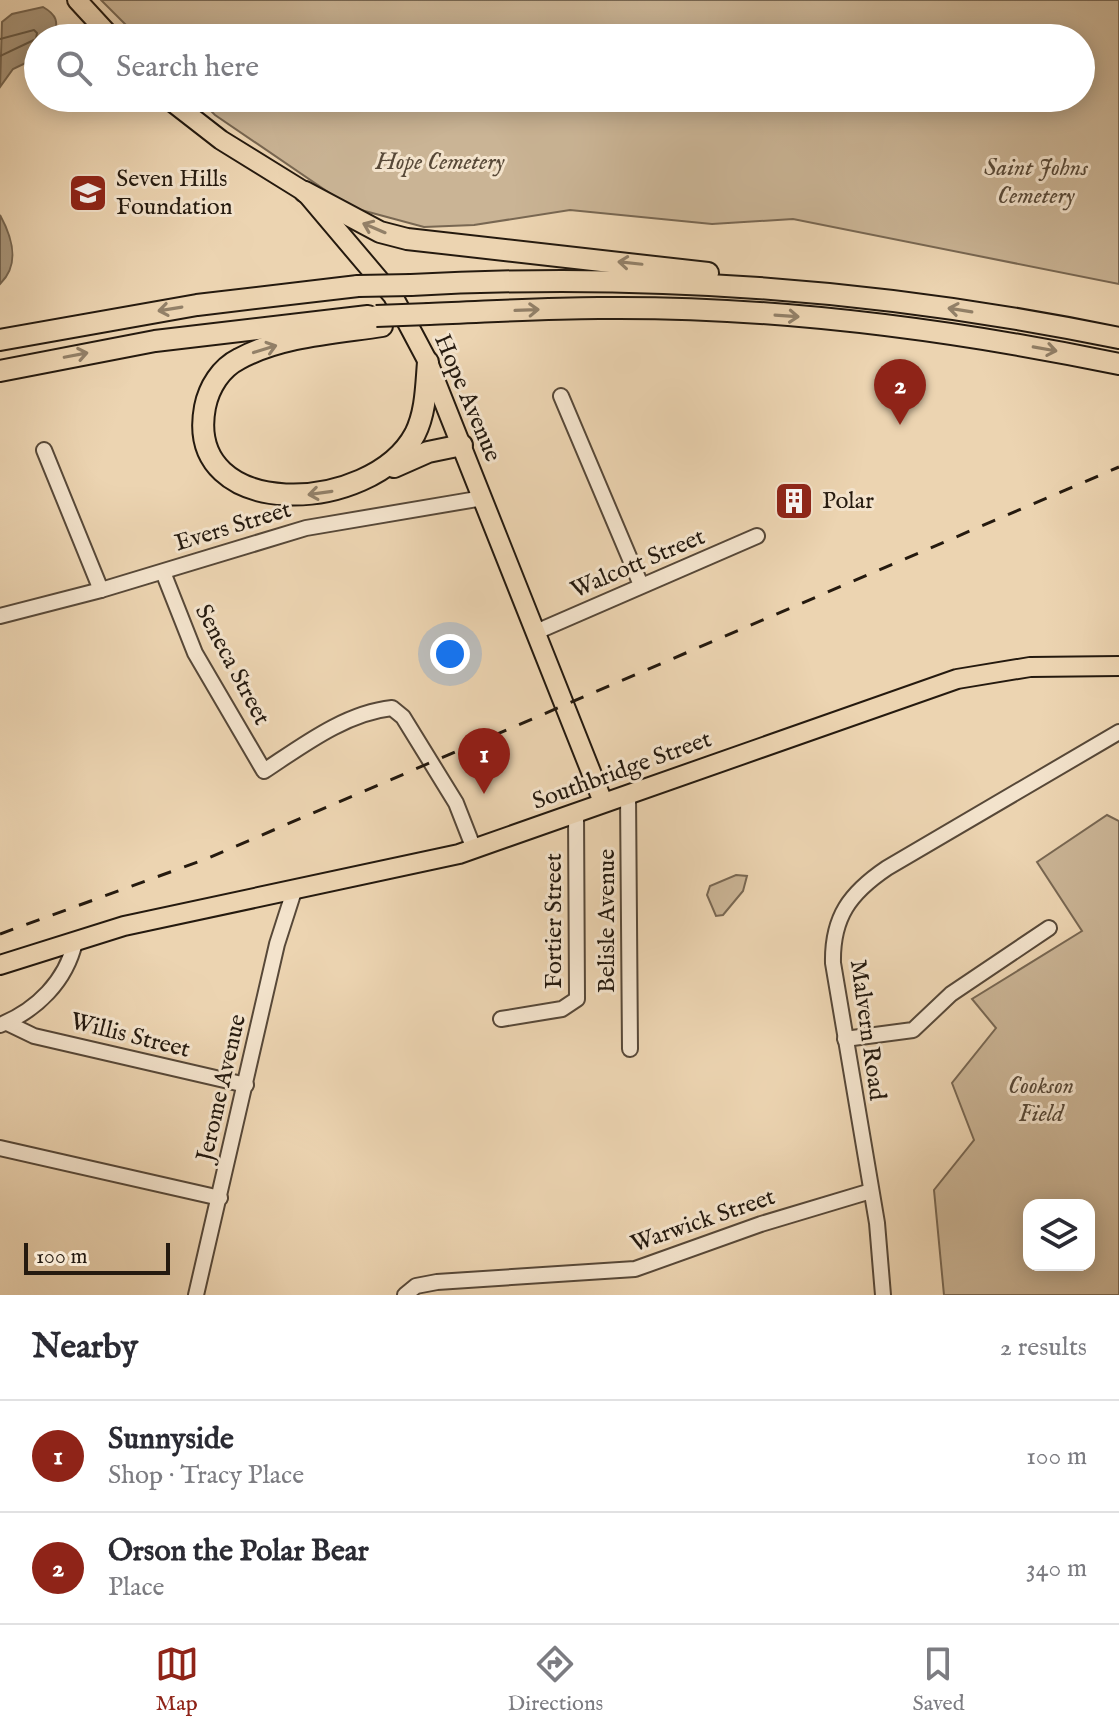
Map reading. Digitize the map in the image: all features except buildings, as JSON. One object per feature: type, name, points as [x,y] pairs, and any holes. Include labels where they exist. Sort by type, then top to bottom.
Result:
[{"type":"highway","points":[[305,192],[380,232],[407,239],[731,276],[780,278],[873,297],[1119,338]]},
{"type":"highway","points":[[0,340],[197,305],[358,286],[595,281],[776,287],[873,297]]},
{"type":"highway","points":[[0,371],[155,341],[436,315],[599,308],[816,318],[984,339],[1119,364]]},
{"type":"highway","points":[[379,321],[278,345],[237,359],[215,380],[204,419],[205,435],[215,459],[224,471],[252,488],[282,495],[316,495],[370,477],[428,452],[462,445]]},
{"type":"highway","points":[[370,477],[399,457],[416,432],[425,402],[428,362]]},
{"type":"main road","points":[[77,0],[99,24]]},
{"type":"main road","name":"Hope Avenue","points":[[185,112],[221,140],[305,192],[393,296],[428,362],[603,802]]},
{"type":"main road","name":"Southbridge Street","points":[[0,965],[124,926],[474,849],[965,677],[1030,667],[1119,666]]},
{"type":"street","points":[[561,396],[641,585]]},
{"type":"street","points":[[44,450],[101,590]]},
{"type":"street","name":"Evers Street","points":[[0,616],[101,590],[329,522],[483,498]]},
{"type":"street","name":"Walcott Street","points":[[536,632],[757,536]]},
{"type":"street","name":"Seneca Street","points":[[163,572],[195,653],[264,771],[330,730],[380,709],[392,708],[403,717],[456,803],[474,849]]},
{"type":"street","name":"Malvern Road","points":[[883,1295],[871,1191],[845,1039],[833,942],[837,921],[856,891],[887,868],[1119,732]]},
{"type":"street","name":"Belisle Avenue","points":[[628,794],[630,1049]]},
{"type":"street","name":"Fortier Street","points":[[501,1019],[562,1009],[577,999],[576,812]]},
{"type":"street","name":"Jerome Avenue","points":[[196,1295],[277,944],[294,891]]},
{"type":"street","points":[[845,1039],[913,1030],[951,994],[1049,928]]},
{"type":"street","points":[[3,1024],[36,1005],[53,986],[71,960],[75,942]]},
{"type":"street","name":"Willis Street","points":[[3,1024],[34,1036],[246,1085]]},
{"type":"street","points":[[0,1148],[220,1198]]},
{"type":"street","name":"Warwick Street","points":[[405,1295],[416,1286],[437,1282],[635,1269],[803,1210],[871,1191]]},
{"type":"green space","name":"Saint Johns Cemetery","points":[[101,0],[1119,0],[1119,284],[793,219],[712,224],[570,210],[474,225],[424,227],[350,207],[212,112],[1095,112],[1095,24],[125,24]]},
{"type":"green space","name":"Cookson Field","points":[[1107,815],[1119,821],[1119,1295],[944,1295],[934,1190],[974,1140],[952,1083],[996,1028],[972,999],[1082,931],[1037,862]]},
{"type":"green space","points":[[736,875],[747,876],[743,891],[723,915],[716,916],[707,895],[710,886]]},
{"type":"water","points":[[43,7],[51,13],[56,24],[24,24],[24,64],[13,69],[0,87],[2,22],[12,14]]},
{"type":"water","points":[[0,215],[11,241],[12,259],[11,268],[0,284]]},
{"type":"railway","points":[[0,934],[206,859],[1119,467]]},
{"type":"place","name":"Seven Hills Foundation","points":[[88,193]]},
{"type":"place","name":"Orson the Polar Bear","points":[[900,425]]},
{"type":"place","name":"Polar","points":[[794,501]]},
{"type":"place","name":"Sunnyside","points":[[484,794]]},
{"type":"park label","name":"Hope Cemetery","points":[[440,162]]}]
